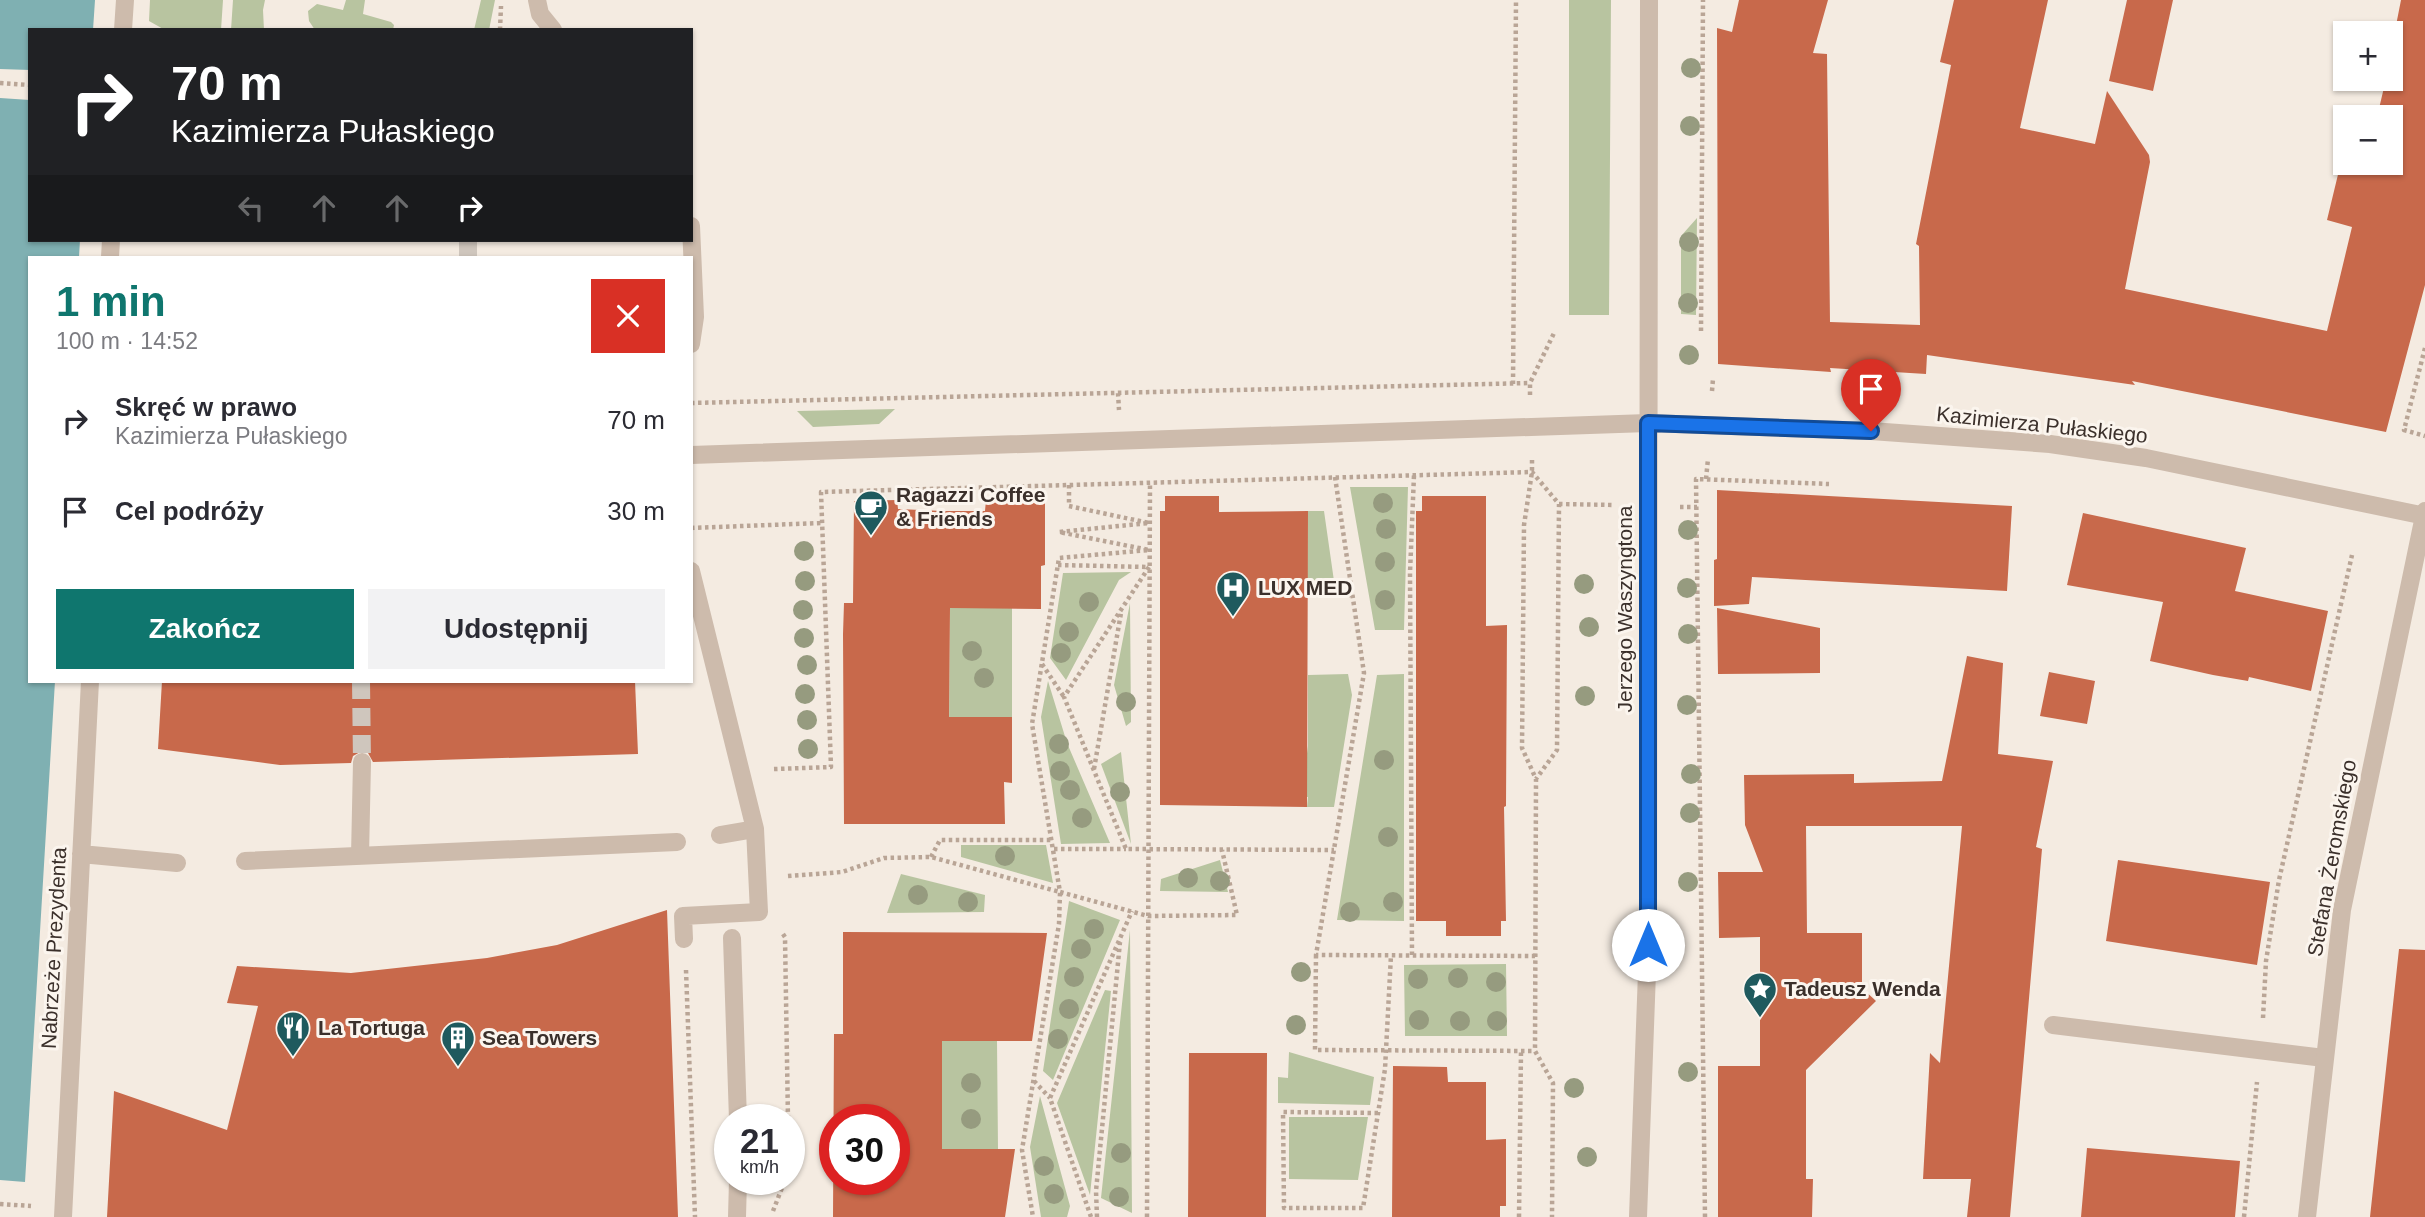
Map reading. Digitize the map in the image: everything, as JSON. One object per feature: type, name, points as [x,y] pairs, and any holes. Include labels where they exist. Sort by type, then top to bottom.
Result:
[{"type":"street","points":[[124,28],[125,0]]},
{"type":"street","points":[[537,0],[540,14],[552,28]]},
{"type":"street","name":"Jerzego Waszyngtona","points":[[1638,1217],[1648,945],[1649,0]]},
{"type":"street","points":[[693,272],[693,330]]},
{"type":"street","name":"Kazimierza Pułaskiego","points":[[693,455],[1648,423],[1871,431],[2050,444],[2146,458],[2425,514]]},
{"type":"street","name":"Stefana Żeromskiego","points":[[2307,1217],[2323,1058],[2342,910],[2425,514]]},
{"type":"street","points":[[684,939],[683,916],[759,912],[755,829],[693,579]]},
{"type":"street","name":"Nabrzeże Prezydenta","points":[[63,1217],[90,683]]},
{"type":"street","points":[[360,856],[362,762]]},
{"type":"street","points":[[720,835],[755,829]]},
{"type":"street","points":[[245,860],[677,842]]},
{"type":"street","points":[[81,854],[177,863]]},
{"type":"street","points":[[732,938],[737,1104]]},
{"type":"street","points":[[2053,1025],[2323,1058]]},
{"type":"street","points":[[737,1217],[738,1195]]},
{"type":"path","points":[[500,28],[502,0]]},
{"type":"path","points":[[1513,384],[1516,0]]},
{"type":"path","points":[[1701,331],[1703,0]]},
{"type":"path","points":[[0,83],[28,85]]},
{"type":"path","points":[[693,403],[1530,383],[1555,331]]},
{"type":"path","points":[[2425,348],[2404,430],[2425,436]]},
{"type":"path","points":[[742,770],[831,767],[821,492],[1532,472]]},
{"type":"path","points":[[1532,472],[1524,525],[1522,748],[1536,779],[1535,1051],[1553,1083],[1552,1217]]},
{"type":"path","points":[[1532,472],[1559,503],[1557,750],[1536,779]]},
{"type":"path","points":[[1412,955],[1410,573],[1413,475]]},
{"type":"path","points":[[1335,477],[1364,673],[1316,955],[1315,1050],[1535,1051]]},
{"type":"path","points":[[1705,1217],[1696,479],[1829,484]]},
{"type":"path","points":[[1147,1217],[1150,482]]},
{"type":"path","points":[[1069,485],[1069,506],[1149,523]]},
{"type":"path","points":[[693,528],[821,523]]},
{"type":"path","points":[[1149,523],[1059,532],[1149,550]]},
{"type":"path","points":[[1033,1217],[1022,1150],[1059,924],[1060,892],[1032,724],[1059,558],[1149,550]]},
{"type":"path","points":[[2244,1217],[2266,961],[2279,880],[2352,555]]},
{"type":"path","points":[[1058,565],[1149,567]]},
{"type":"path","points":[[1064,697],[1149,567]]},
{"type":"path","points":[[1307,595],[1352,595]]},
{"type":"path","points":[[1094,770],[1122,610]]},
{"type":"path","points":[[1042,664],[1064,697],[1126,849]]},
{"type":"path","points":[[930,857],[940,840],[1051,840]]},
{"type":"path","points":[[1053,849],[1334,850]]},
{"type":"path","points":[[757,877],[842,873],[884,858],[930,857],[1148,916],[1237,915],[1222,850]]},
{"type":"path","points":[[1050,1098],[1132,911]]},
{"type":"path","points":[[759,912],[785,936],[788,1104]]},
{"type":"path","points":[[1094,1217],[1121,937]]},
{"type":"path","points":[[684,939],[695,1217]]},
{"type":"path","points":[[1316,955],[1535,956]]},
{"type":"path","points":[[1378,1113],[1283,1112],[1283,1208],[1363,1208],[1378,1113],[1386,1051],[1391,955]]},
{"type":"path","points":[[1519,1217],[1521,1051]]},
{"type":"path","points":[[1034,1081],[1050,1098],[1094,1217]]},
{"type":"path","points":[[771,1217],[779,1195]]},
{"type":"green space","points":[[150,0],[223,0],[221,28],[161,28],[149,21]]},
{"type":"green space","points":[[233,0],[265,0],[264,28],[231,28]]},
{"type":"green space","points":[[346,0],[365,0],[363,14],[391,22],[393,28],[314,28],[309,21],[308,11],[317,4],[343,10]]},
{"type":"green space","points":[[481,0],[495,0],[489,28],[474,28]]},
{"type":"green space","points":[[1569,0],[1611,0],[1609,315],[1569,315]]},
{"type":"green space","points":[[1697,218],[1696,315],[1681,314],[1681,236]]},
{"type":"green space","points":[[895,409],[879,424],[813,427],[797,411]]},
{"type":"green space","points":[[1350,487],[1408,487],[1404,630],[1375,630]]},
{"type":"green space","points":[[1308,511],[1324,511],[1334,581],[1307,580]]},
{"type":"green space","points":[[1131,572],[1119,580],[1066,680],[1050,658],[1063,573]]},
{"type":"green space","points":[[950,596],[962,608],[1012,608],[1012,717],[962,717],[949,729]]},
{"type":"green space","points":[[1130,603],[1131,722],[1126,726],[1114,685]]},
{"type":"green space","points":[[1348,674],[1352,695],[1334,807],[1307,807],[1308,797],[1301,797],[1308,746],[1308,675]]},
{"type":"green space","points":[[1404,674],[1404,921],[1337,920],[1377,675]]},
{"type":"green space","points":[[1048,681],[1067,743],[1110,843],[1061,844],[1041,717]]},
{"type":"green space","points":[[1121,752],[1131,844],[1101,764]]},
{"type":"green space","points":[[961,845],[1046,845],[1053,883],[961,857]]},
{"type":"green space","points":[[1220,860],[1228,892],[1160,891],[1161,879]]},
{"type":"green space","points":[[901,874],[985,895],[984,912],[887,913]]},
{"type":"green space","points":[[1069,901],[1120,920],[1053,1080],[1043,1071]]},
{"type":"green space","points":[[1130,930],[1132,1213],[1101,1198]]},
{"type":"green space","points":[[1506,964],[1507,1036],[1405,1036],[1404,965]]},
{"type":"green space","points":[[1105,990],[1111,991],[1090,1195],[1057,1103]]},
{"type":"green space","points":[[942,1041],[997,1041],[998,1149],[942,1149]]},
{"type":"green space","points":[[1289,1052],[1374,1077],[1370,1105],[1278,1103],[1278,1077],[1288,1078]]},
{"type":"green space","points":[[1040,1096],[1070,1206],[1067,1217],[1041,1217],[1030,1147]]},
{"type":"green space","points":[[1289,1117],[1368,1117],[1358,1180],[1289,1179]]},
{"type":"water","points":[[0,0],[95,0],[93,28],[28,28],[28,242],[80,242],[79,256],[28,256],[28,683],[55,683],[25,1182],[0,1180]]},
{"type":"pier","points":[[0,69],[28,70],[28,100],[0,98]]},
{"type":"building","points":[[1739,0],[1828,0],[1813,53],[1827,54],[1830,322],[1920,325],[1919,246],[1916,244],[1951,65],[1940,62],[1954,0],[2048,0],[2020,128],[2095,144],[2107,91],[2149,155],[2150,162],[2125,289],[2327,331],[2352,227],[2327,220],[2338,175],[2403,175],[2403,105],[2380,105],[2383,91],[2403,91],[2403,21],[2397,21],[2401,0],[2425,0],[2425,285],[2386,432],[2132,381],[2135,385],[1927,355],[1926,374],[1830,368],[1831,372],[1718,364],[1717,28],[1732,32]]},
{"type":"building","points":[[2127,0],[2173,0],[2153,91],[2109,81]]},
{"type":"building","points":[[1717,490],[2012,506],[2007,591],[1752,577],[1749,604],[1714,606]]},
{"type":"building","points":[[1165,496],[1219,496],[1219,512],[1308,511],[1307,807],[1160,805],[1160,511],[1165,511]]},
{"type":"building","points":[[1422,496],[1486,496],[1486,626],[1507,625],[1504,807],[1506,921],[1501,921],[1501,936],[1446,936],[1446,921],[1416,921],[1416,511],[1422,511]]},
{"type":"building","points":[[897,500],[898,509],[943,511],[985,511],[986,500],[1045,501],[1045,565],[1041,566],[1041,609],[950,608],[949,717],[1012,717],[1012,783],[1004,782],[1005,824],[844,824],[843,634],[844,603],[853,603],[854,501]]},
{"type":"building","points":[[2083,513],[2246,548],[2235,591],[2328,611],[2311,691],[2249,677],[2248,681],[2150,661],[2163,602],[2067,585]]},
{"type":"building","points":[[1717,608],[1820,628],[1820,673],[1718,674]]},
{"type":"building","points":[[1967,656],[2003,663],[1998,754],[2053,761],[2036,847],[2042,849],[2010,1217],[1967,1217],[1971,1179],[1923,1179],[1930,1053],[1940,1063],[1962,826],[1806,826],[1807,933],[1862,933],[1862,988],[1876,1001],[1806,1070],[1806,1179],[1813,1179],[1812,1217],[1718,1217],[1718,1066],[1760,1066],[1760,937],[1719,938],[1718,872],[1763,872],[1745,825],[1744,775],[1854,774],[1854,783],[1942,781]]},
{"type":"building","points":[[2049,672],[2095,681],[2087,724],[2040,716]]},
{"type":"building","points":[[162,683],[635,683],[638,754],[373,762],[368,753],[362,751],[353,756],[351,763],[280,765],[158,749]]},
{"type":"building","points":[[2118,860],[2270,882],[2257,965],[2106,941]]},
{"type":"building","name":"Sea Towers","points":[[667,910],[678,1217],[107,1217],[114,1091],[227,1130],[258,1006],[227,1003],[237,966],[351,973],[487,958],[557,945]]},
{"type":"building","points":[[843,932],[1047,933],[1032,1041],[942,1041],[942,1149],[1015,1149],[1005,1217],[833,1217],[833,1195],[910,1195],[910,1104],[834,1104],[834,1034],[843,1034]]},
{"type":"building","points":[[2399,949],[2425,950],[2425,1217],[2370,1217]]},
{"type":"building","points":[[1189,1053],[1267,1053],[1266,1217],[1188,1217]]},
{"type":"building","points":[[1393,1066],[1447,1067],[1448,1082],[1486,1082],[1486,1140],[1506,1139],[1506,1206],[1500,1206],[1500,1217],[1392,1217]]},
{"type":"building","points":[[2087,1148],[2240,1161],[2235,1217],[2081,1217]]},
{"type":"tunnel","points":[[468,242],[468,256]]},
{"type":"tunnel","points":[[361,683],[362,762]]},
{"type":"place","name":"Ragazzi Coffee & Friends","points":[[871,537]]},
{"type":"place","name":"LUX MED","points":[[1233,618]]},
{"type":"place","name":"Tadeusz Wenda","points":[[1760,1019]]},
{"type":"place","name":"La Tortuga","points":[[293,1058]]},
{"type":"place","name":"Sea Towers","points":[[458,1068]]},
{"type":"route","points":[[1648,945],[1648,423],[1871,431]]}]
